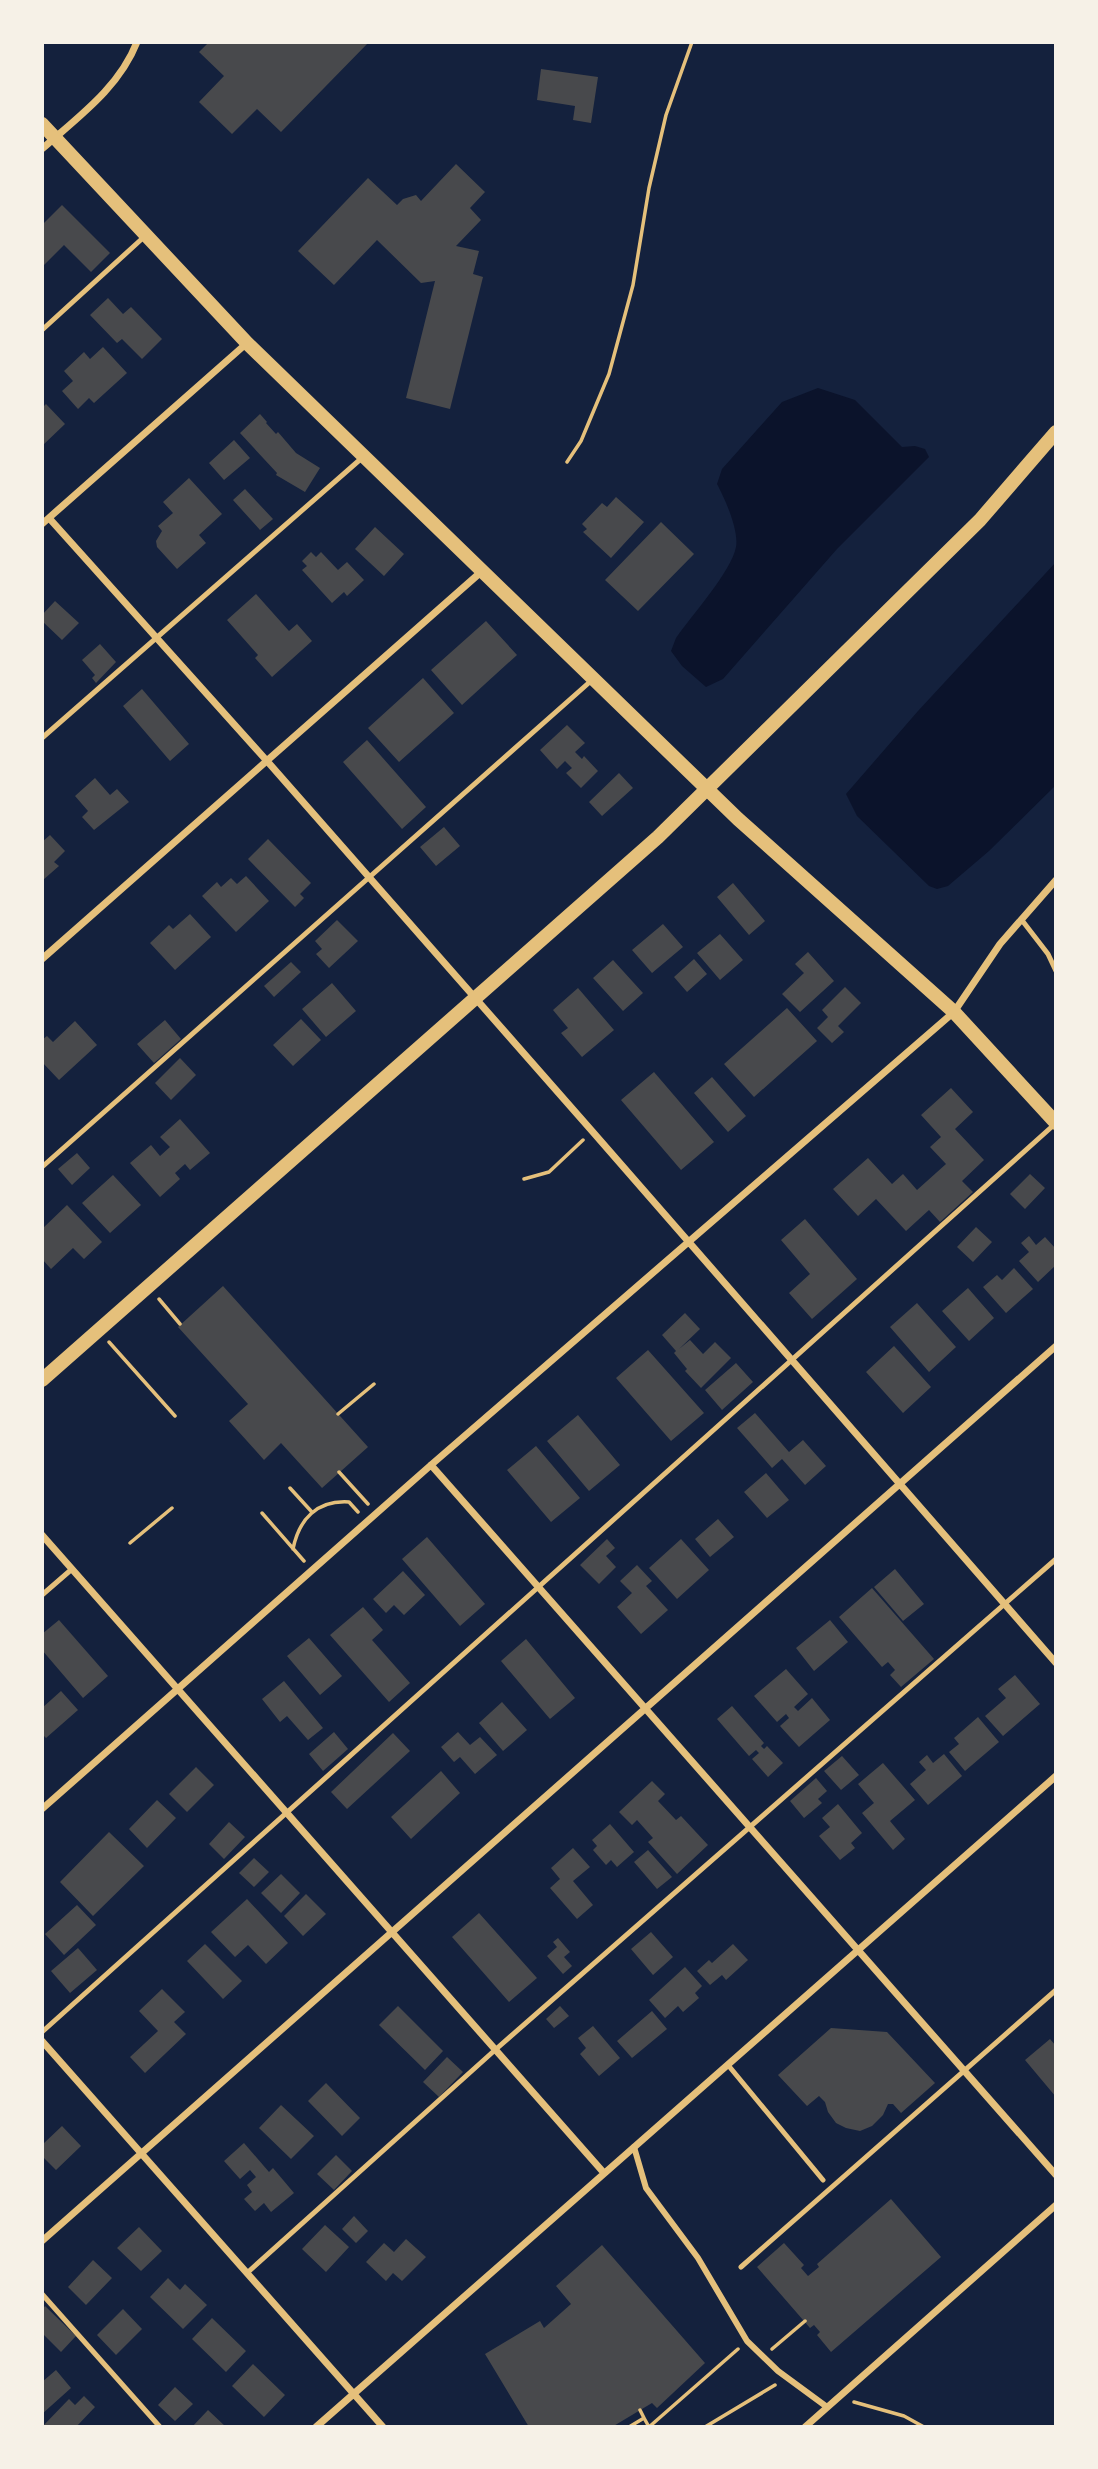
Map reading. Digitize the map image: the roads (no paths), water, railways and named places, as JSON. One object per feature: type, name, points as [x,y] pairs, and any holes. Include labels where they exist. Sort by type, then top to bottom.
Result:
[{"type":"main road","points":[[42,124],[247,343],[708,790],[954,1012],[1056,1123]]},
{"type":"main road","points":[[42,1380],[659,837],[981,520],[1056,432]]},
{"type":"street","points":[[42,149],[98,99],[120,74],[137,42]]},
{"type":"street","points":[[42,524],[247,343]]},
{"type":"street","points":[[49,518],[267,761],[1056,1663]]},
{"type":"street","points":[[42,960],[481,572]]},
{"type":"street","points":[[42,1809],[376,1513],[954,1012],[1000,944],[1056,880]]},
{"type":"street","points":[[42,2241],[1056,1346]]},
{"type":"street","points":[[431,1465],[1056,2175]]},
{"type":"street","points":[[42,1535],[604,2173]]},
{"type":"street","points":[[316,2427],[1056,1776]]},
{"type":"street","points":[[42,2041],[383,2427]]},
{"type":"street","points":[[634,2147],[646,2188],[698,2258],[747,2341],[787,2378],[827,2407]]},
{"type":"street","points":[[805,2427],[1056,2205]]},
{"type":"lane","points":[[42,330],[145,236]]},
{"type":"lane","points":[[42,738],[363,457]]},
{"type":"lane","points":[[42,1167],[593,679]]},
{"type":"lane","points":[[1021,918],[1048,954],[1056,971]]},
{"type":"lane","points":[[42,2032],[1056,1123]]},
{"type":"lane","points":[[247,2273],[495,2050],[1056,1559]]},
{"type":"lane","points":[[42,1595],[72,1569]]},
{"type":"lane","points":[[741,2267],[1056,1990]]},
{"type":"lane","points":[[728,2065],[823,2180]]},
{"type":"lane","points":[[42,2294],[160,2427]]},
{"type":"water","points":[[818,388],[855,400],[902,447],[915,446],[925,449],[929,457],[837,549],[723,679],[706,687],[682,666],[671,651],[676,638],[727,569],[736,547],[733,524],[717,484],[722,469],[782,402]]},
{"type":"water","points":[[1056,562],[1056,785],[989,851],[948,886],[937,889],[929,886],[857,816],[846,794],[918,711]]}]
